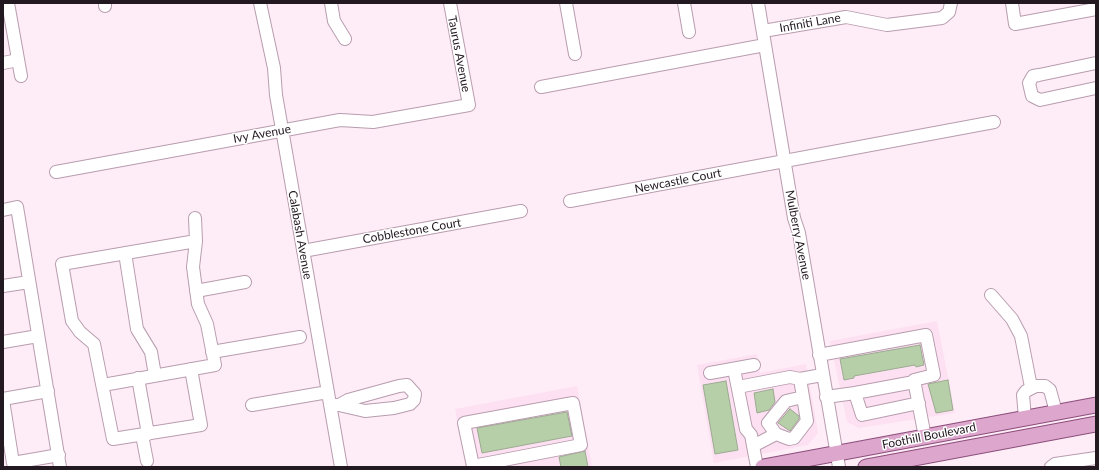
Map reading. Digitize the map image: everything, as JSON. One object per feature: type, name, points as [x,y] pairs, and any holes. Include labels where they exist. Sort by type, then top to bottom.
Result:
[{"type":"main road","name":"Foothill Boulevard","points":[[763,467],[838,460],[925,437],[1096,405]]},
{"type":"main road","name":"Foothill Boulevard","points":[[866,467],[1096,424]]},
{"type":"street","points":[[8,3],[20,76]]},
{"type":"street","name":"Calabash Avenue","points":[[260,3],[274,68],[276,95],[328,392],[334,405],[341,467]]},
{"type":"street","points":[[331,3],[334,21],[344,39]]},
{"type":"street","name":"Taurus Avenue","points":[[450,3],[469,105]]},
{"type":"street","points":[[566,3],[575,54]]},
{"type":"street","points":[[684,3],[689,32]]},
{"type":"street","name":"Mulberry Avenue","points":[[758,3],[838,460]]},
{"type":"street","points":[[1012,3],[1015,24],[1096,8]]},
{"type":"street","name":"Infiniti Lane","points":[[763,31],[846,17],[887,25],[942,18],[950,8]]},
{"type":"street","points":[[541,87],[765,45]]},
{"type":"street","points":[[3,63],[18,60]]},
{"type":"street","points":[[1096,63],[1033,76],[1029,83],[1032,96],[1040,100],[1096,88]]},
{"type":"street","name":"Ivy Avenue","points":[[56,172],[340,120],[373,122],[469,105]]},
{"type":"street","name":"Newcastle Court","points":[[570,201],[994,122]]},
{"type":"street","points":[[3,210],[17,207],[60,461],[13,463],[3,400],[48,391]]},
{"type":"street","name":"Cobblestone Court","points":[[303,251],[522,211]]},
{"type":"street","points":[[104,385],[215,365],[207,324],[198,304],[196,291],[193,267],[196,241],[195,218]]},
{"type":"street","points":[[191,369],[201,425],[113,440],[104,385],[94,344],[80,332],[72,321],[62,264],[196,241]]},
{"type":"street","points":[[125,253],[137,329],[151,352],[155,375]]},
{"type":"street","points":[[3,286],[29,282]]},
{"type":"street","points":[[196,291],[245,282]]},
{"type":"street","points":[[991,295],[1012,319],[1021,336],[1031,387]]},
{"type":"street","points":[[819,355],[926,335],[934,375],[914,380],[914,382],[826,397]]},
{"type":"street","points":[[3,342],[38,336]]},
{"type":"street","points":[[212,352],[300,337]]},
{"type":"street","points":[[710,373],[754,365]]},
{"type":"street","points":[[734,369],[746,429],[750,435],[757,467]]},
{"type":"street","points":[[738,386],[790,377],[800,379],[822,375]]},
{"type":"street","points":[[138,378],[147,461]]},
{"type":"street","points":[[800,379],[803,397],[807,421],[794,438],[776,434],[768,423],[786,401],[803,397]]},
{"type":"street","points":[[914,382],[925,437]]},
{"type":"street","points":[[407,385],[415,394],[414,400],[410,404],[394,408],[365,411],[334,405],[399,386],[407,385]]},
{"type":"street","points":[[1025,418],[1023,395],[1026,390],[1031,387],[1041,385],[1049,388],[1056,412]]},
{"type":"street","points":[[252,405],[328,392]]},
{"type":"street","points":[[855,393],[862,414],[918,403]]},
{"type":"street","points":[[573,403],[581,445],[545,452],[473,466],[464,423],[573,403]]},
{"type":"street","points":[[753,446],[776,434]]},
{"type":"street","points":[[1051,467],[1055,464],[1096,458]]},
{"type":"shaded area","points":[[937,321],[955,413],[859,428],[847,422],[830,341]]},
{"type":"shaded area","points":[[757,354],[760,373],[806,364],[818,433],[808,445],[714,463],[697,365]]},
{"type":"shaded area","points":[[577,386],[592,467],[466,467],[455,409]]},
{"type":"building","points":[[920,345],[924,365],[916,367],[915,365],[854,376],[854,378],[844,380],[840,359]]},
{"type":"building","points":[[948,380],[953,410],[936,413],[928,384]]},
{"type":"building","points":[[726,381],[738,450],[715,454],[703,385]]},
{"type":"building","points":[[773,389],[775,402],[769,410],[757,413],[754,393]]},
{"type":"building","points":[[790,409],[799,416],[799,419],[790,431],[778,423]]},
{"type":"building","points":[[567,412],[572,436],[482,453],[477,428]]},
{"type":"building","points":[[585,451],[588,467],[561,467],[559,457]]}]
